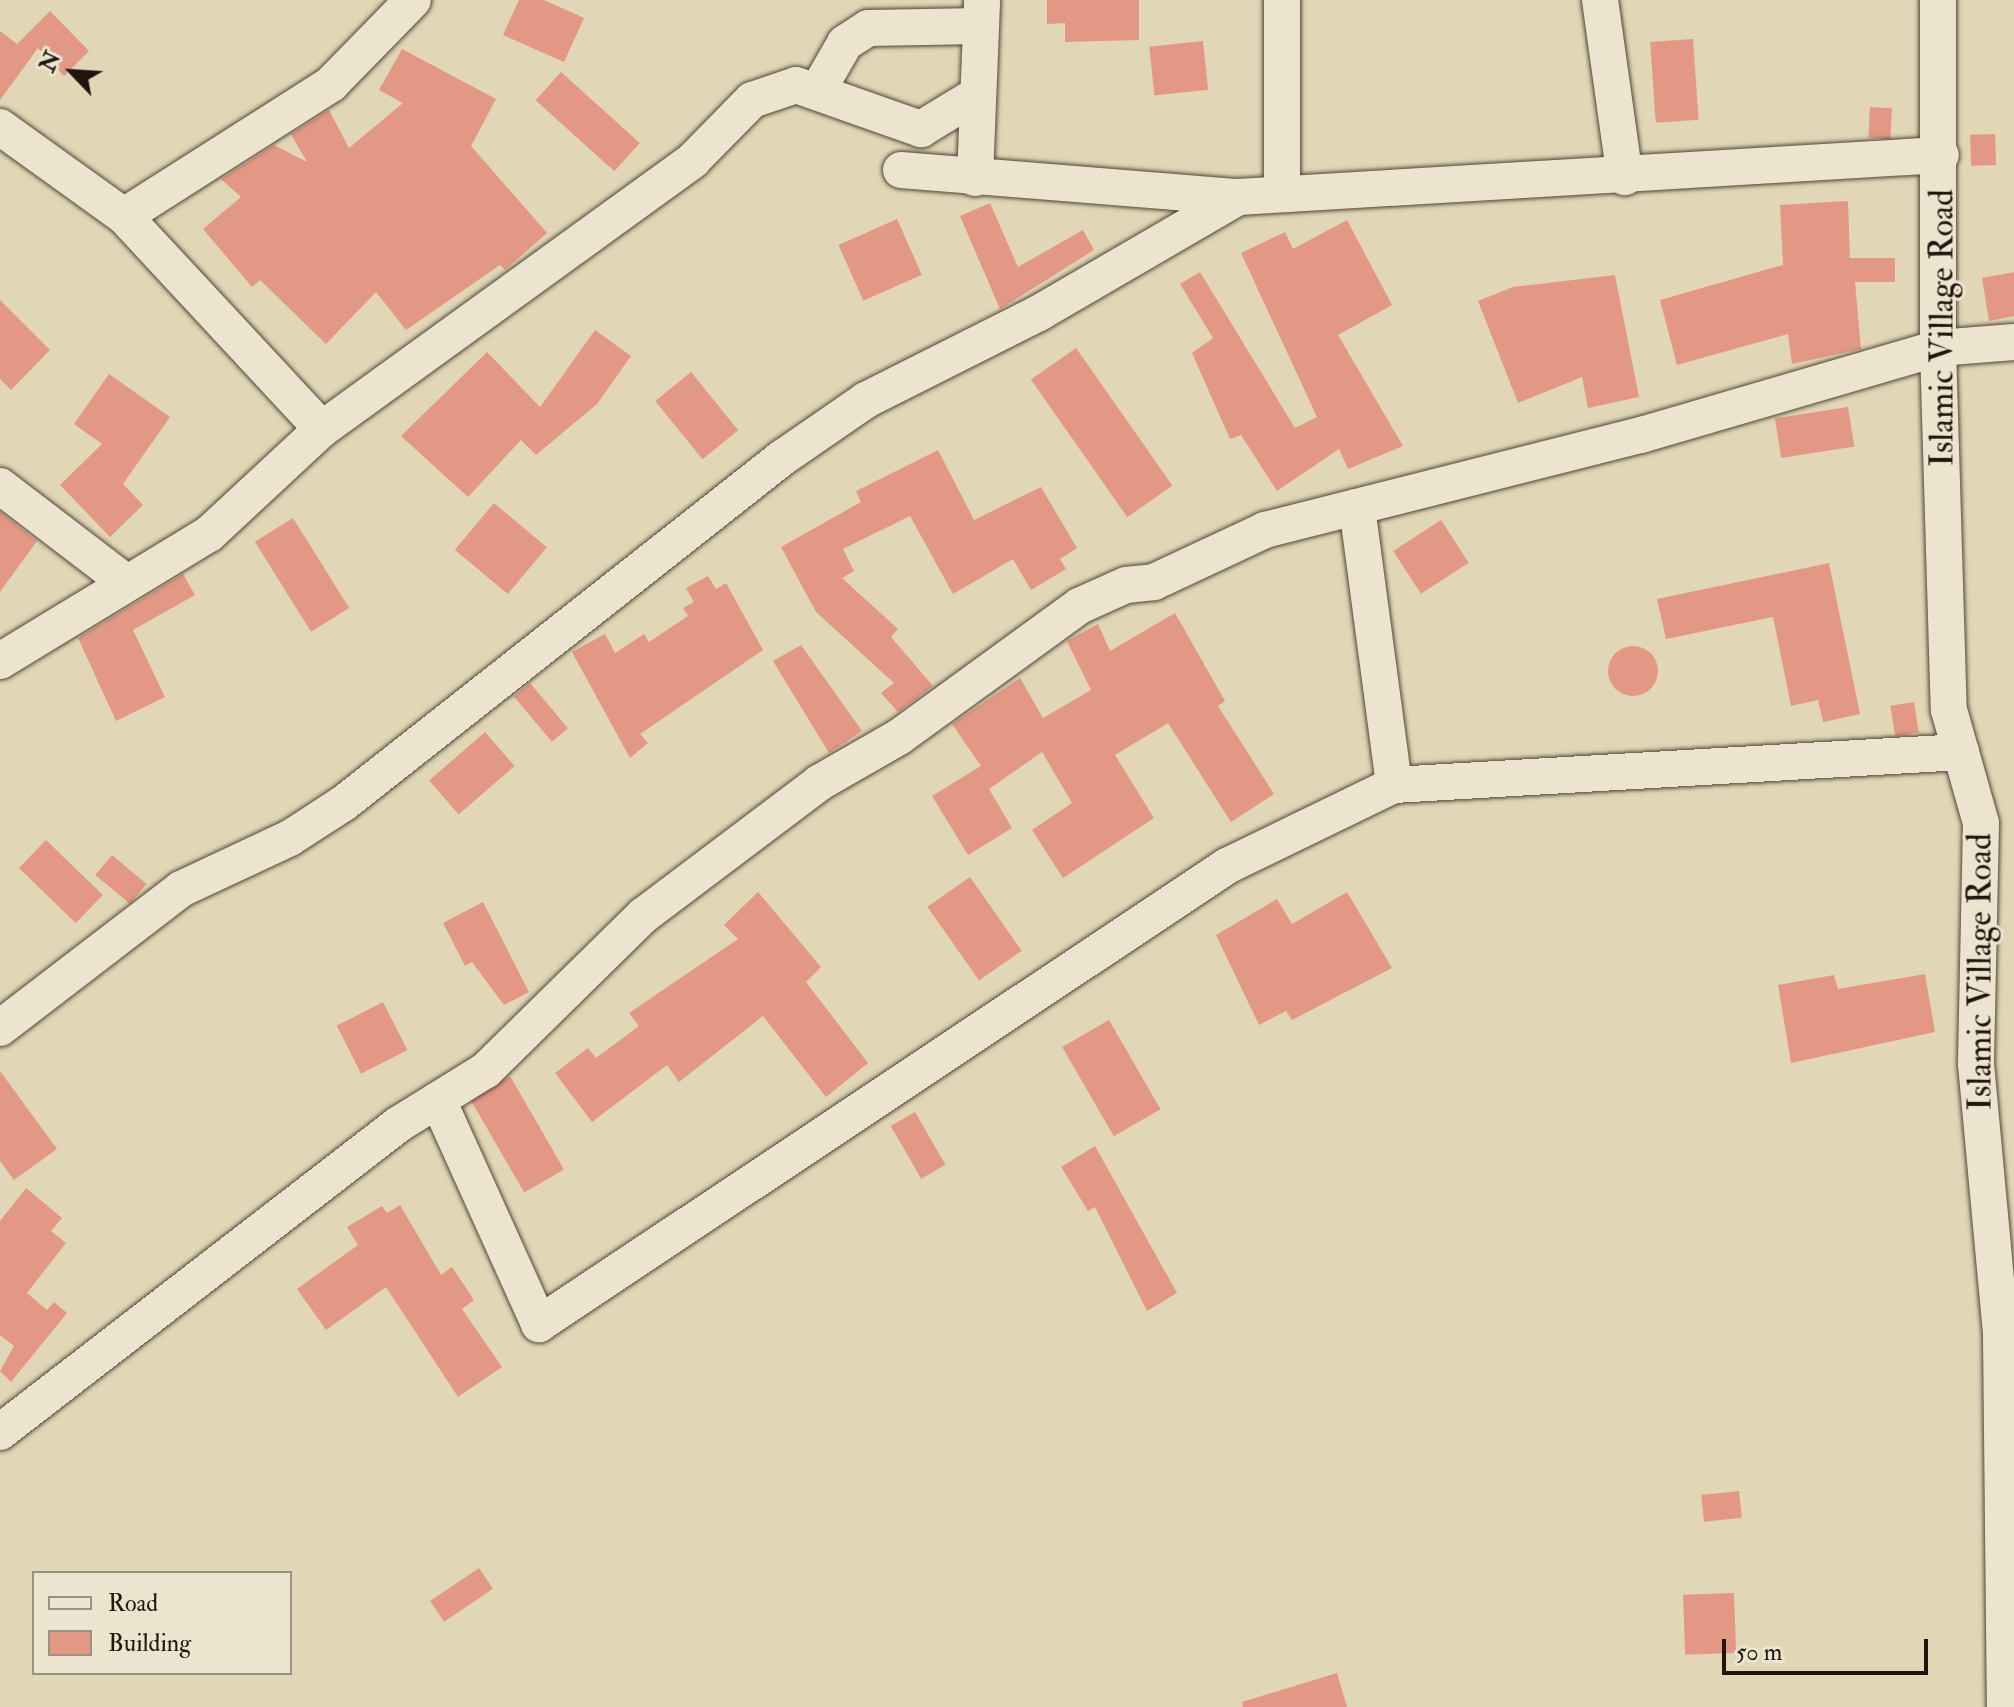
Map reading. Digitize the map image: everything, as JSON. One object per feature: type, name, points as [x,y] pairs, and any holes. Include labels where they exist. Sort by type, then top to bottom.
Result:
[{"type":"street","points":[[124,216],[331,84],[413,0]]},
{"type":"street","points":[[1282,0],[1282,193]]},
{"type":"street","points":[[1600,0],[1625,177]]},
{"type":"street","name":"Islamic Village Road","points":[[1938,0],[1941,155],[1938,348],[1949,710],[1981,823],[1976,1064],[2001,1336],[2005,1707]]},
{"type":"street","points":[[818,90],[845,43],[868,28],[981,13],[975,178]]},
{"type":"street","points":[[0,661],[209,534],[322,429],[693,160],[752,100],[796,85],[818,90],[921,129],[977,95]]},
{"type":"street","points":[[0,127],[124,216],[322,429]]},
{"type":"street","points":[[901,170],[1238,197],[1625,177],[1941,155]]},
{"type":"street","points":[[0,1028],[181,889],[290,838],[344,803],[782,458],[866,400],[1039,313],[1238,197]]},
{"type":"street","points":[[0,1432],[438,1100],[486,1070],[644,915],[819,783],[899,737],[1079,606],[1126,585],[1154,582],[1265,530],[1641,435],[1938,348],[2014,342]]},
{"type":"street","points":[[0,486],[127,583]]},
{"type":"street","points":[[1357,507],[1394,785]]},
{"type":"street","points":[[438,1100],[539,1324],[1227,866],[1394,785],[1961,752]]},
{"type":"building","points":[[519,0],[544,0],[584,18],[564,62],[503,35]]},
{"type":"building","points":[[1047,0],[1139,0],[1139,40],[1065,42],[1065,23],[1047,24]]},
{"type":"building","points":[[50,11],[89,51],[64,76],[38,48],[0,100],[0,31],[17,44]]},
{"type":"building","points":[[1693,39],[1699,120],[1656,123],[1650,42]]},
{"type":"building","points":[[1203,41],[1208,90],[1154,95],[1149,47]]},
{"type":"building","points":[[402,49],[496,99],[471,146],[547,233],[505,270],[500,265],[406,330],[376,292],[326,344],[260,280],[252,287],[203,229],[241,197],[221,179],[274,145],[307,162],[291,134],[329,110],[349,148],[403,103],[379,90]]},
{"type":"building","points":[[561,72],[640,143],[614,171],[536,100]]},
{"type":"building","points":[[1870,107],[1892,108],[1890,139],[1868,138]]},
{"type":"building","points":[[1995,134],[1996,165],[1971,166],[1970,135]]},
{"type":"building","points":[[1848,201],[1850,258],[1895,258],[1895,282],[1855,282],[1861,349],[1792,364],[1788,334],[1677,365],[1660,300],[1783,265],[1780,205]]},
{"type":"building","points":[[990,203],[1018,267],[1083,230],[1094,250],[1000,309],[960,216]]},
{"type":"building","points":[[897,219],[922,275],[863,301],[839,245]]},
{"type":"building","points":[[1347,220],[1392,305],[1338,335],[1403,446],[1348,469],[1339,449],[1277,491],[1241,435],[1230,439],[1192,353],[1213,338],[1180,284],[1200,272],[1295,428],[1317,417],[1241,253],[1285,232],[1293,249]]},
{"type":"building","points":[[2014,272],[2014,316],[1989,321],[1982,278]]},
{"type":"building","points":[[1615,275],[1639,397],[1588,408],[1582,377],[1518,403],[1478,301],[1513,287]]},
{"type":"building","points":[[0,300],[50,350],[11,390],[0,379]]},
{"type":"building","points":[[595,330],[631,356],[597,404],[536,455],[521,440],[468,497],[401,436],[487,352],[540,407]]},
{"type":"building","points":[[1076,348],[1172,486],[1127,517],[1031,380]]},
{"type":"building","points":[[691,372],[738,430],[702,459],[655,401]]},
{"type":"building","points":[[109,374],[170,417],[123,484],[143,505],[110,537],[60,485],[102,444],[74,424]]},
{"type":"building","points":[[1848,407],[1854,447],[1781,458],[1775,419]]},
{"type":"building","points":[[938,450],[974,520],[1041,487],[1077,548],[1060,559],[1066,569],[1031,590],[1013,559],[953,594],[910,516],[843,549],[854,571],[842,578],[898,629],[891,637],[933,686],[898,712],[881,693],[894,683],[816,612],[781,547],[861,502],[856,491]]},
{"type":"building","points":[[494,503],[547,547],[508,594],[455,550]]},
{"type":"building","points":[[0,512],[37,541],[0,592]]},
{"type":"building","points":[[293,518],[349,608],[311,632],[255,542]]},
{"type":"building","points":[[1441,520],[1469,563],[1421,594],[1393,551]]},
{"type":"building","points":[[1829,563],[1860,714],[1823,722],[1818,700],[1791,706],[1773,617],[1666,639],[1657,599]]},
{"type":"building","points":[[183,574],[195,595],[133,630],[165,697],[116,721],[78,638]]},
{"type":"building","points":[[708,576],[716,589],[726,583],[763,650],[640,734],[648,743],[630,758],[572,652],[605,634],[615,653],[644,634],[649,642],[688,616],[683,608],[694,602],[686,588]]},
{"type":"building","points":[[1175,613],[1225,701],[1218,706],[1274,794],[1231,822],[1168,723],[1115,755],[1154,818],[1063,878],[1032,830],[1072,803],[1042,752],[989,789],[1012,828],[968,855],[932,796],[981,766],[952,724],[1020,678],[1043,718],[1091,690],[1067,641],[1098,624],[1110,651]]},
{"type":"building","points":[[801,645],[862,731],[829,753],[773,661]]},
{"type":"building","points":[[1633,646],[1651,653],[1658,671],[1651,689],[1633,696],[1615,689],[1608,671],[1615,653]]},
{"type":"building","points":[[530,683],[568,728],[552,742],[514,696]]},
{"type":"building","points":[[1914,702],[1919,733],[1895,736],[1890,706]]},
{"type":"building","points":[[485,732],[515,766],[459,815],[429,781]]},
{"type":"building","points":[[46,840],[103,895],[76,923],[19,868]]},
{"type":"building","points":[[112,855],[146,884],[130,904],[95,875]]},
{"type":"building","points":[[970,877],[1022,951],[979,981],[927,907]]},
{"type":"building","points":[[758,892],[821,967],[806,982],[868,1063],[826,1097],[763,1016],[679,1082],[667,1065],[592,1122],[555,1073],[588,1048],[596,1058],[639,1026],[629,1013],[738,939],[724,925]]},
{"type":"building","points":[[1347,892],[1392,968],[1292,1020],[1286,1011],[1259,1025],[1216,935],[1277,899],[1292,924]]},
{"type":"building","points":[[483,902],[529,992],[504,1005],[472,962],[465,966],[443,923]]},
{"type":"building","points":[[1925,974],[1935,1032],[1791,1063],[1778,985],[1834,975],[1838,989]]},
{"type":"building","points":[[383,1002],[408,1050],[361,1074],[337,1026]]},
{"type":"building","points":[[1109,1020],[1160,1109],[1114,1136],[1062,1047]]},
{"type":"building","points":[[0,1071],[57,1149],[14,1180],[0,1161]]},
{"type":"building","points":[[510,1076],[564,1170],[524,1193],[470,1099]]},
{"type":"building","points":[[915,1112],[946,1165],[921,1179],[891,1126]]},
{"type":"building","points":[[1095,1146],[1177,1293],[1147,1311],[1095,1207],[1088,1211],[1061,1167]]},
{"type":"building","points":[[26,1188],[62,1218],[51,1231],[66,1243],[27,1293],[47,1310],[54,1302],[67,1313],[11,1382],[0,1371],[14,1346],[0,1335],[0,1221]]},
{"type":"building","points":[[400,1205],[441,1275],[452,1267],[474,1300],[462,1309],[502,1367],[458,1397],[386,1287],[326,1330],[297,1289],[358,1245],[347,1227],[382,1206],[387,1213]]},
{"type":"building","points":[[1739,1491],[1742,1518],[1704,1522],[1701,1495]]},
{"type":"building","points":[[479,1568],[493,1589],[444,1622],[430,1601]]},
{"type":"building","points":[[1734,1593],[1736,1653],[1685,1655],[1683,1595]]},
{"type":"building","points":[[1337,1673],[1347,1707],[1243,1707],[1242,1702]]}]
